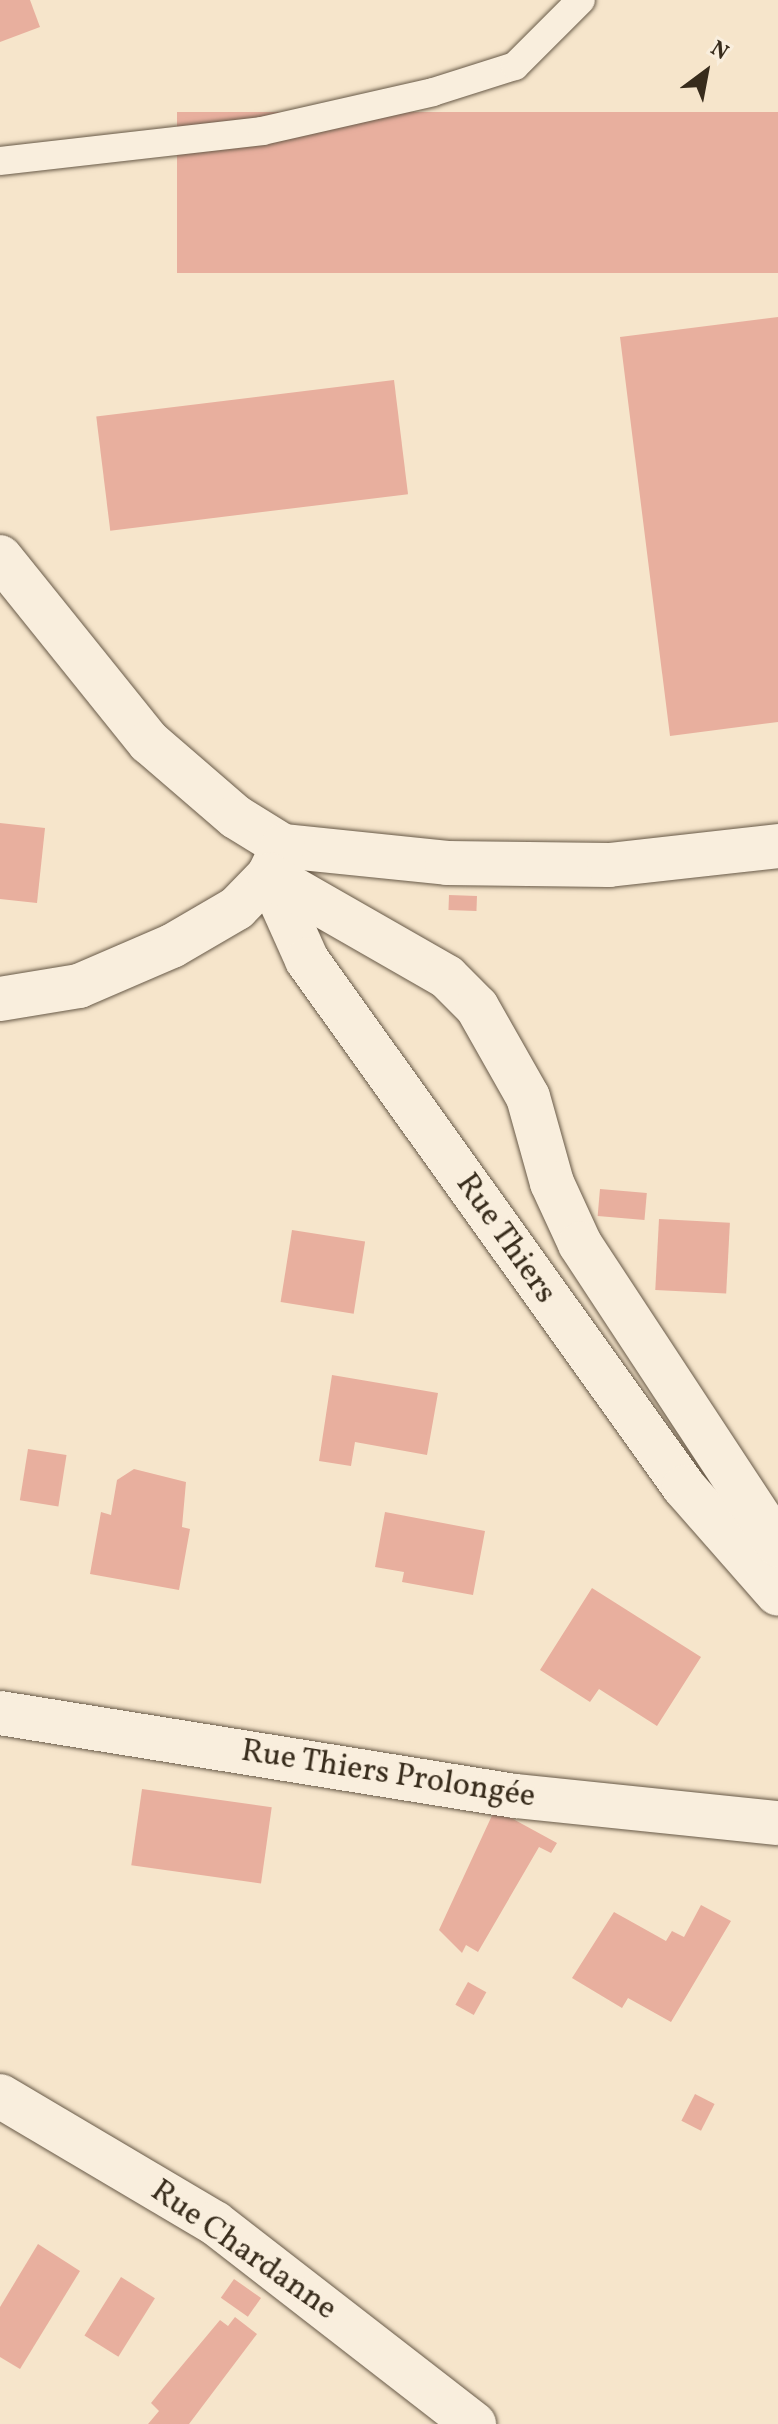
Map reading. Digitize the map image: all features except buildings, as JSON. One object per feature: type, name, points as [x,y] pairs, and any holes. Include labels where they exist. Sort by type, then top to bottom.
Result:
[{"type":"street","points":[[0,557],[149,742],[236,817],[276,860],[609,865],[778,846]]},
{"type":"street","points":[[0,999],[79,986],[172,946],[237,908],[276,860]]},
{"type":"street","name":"Rue Thiers","points":[[276,860],[307,960],[675,1475],[776,1568]]},
{"type":"street","name":"Rue Thiers","points":[[276,860],[447,977],[477,1007],[528,1097],[552,1183],[580,1244],[776,1568]]},
{"type":"street","name":"Rue Thiers Prolongée","points":[[0,1713],[515,1796],[778,1823]]},
{"type":"street","name":"Rue Chardanne","points":[[0,2096],[215,2223],[474,2424]]},
{"type":"lane","points":[[0,161],[262,131],[433,92],[515,66],[581,0]]}]
